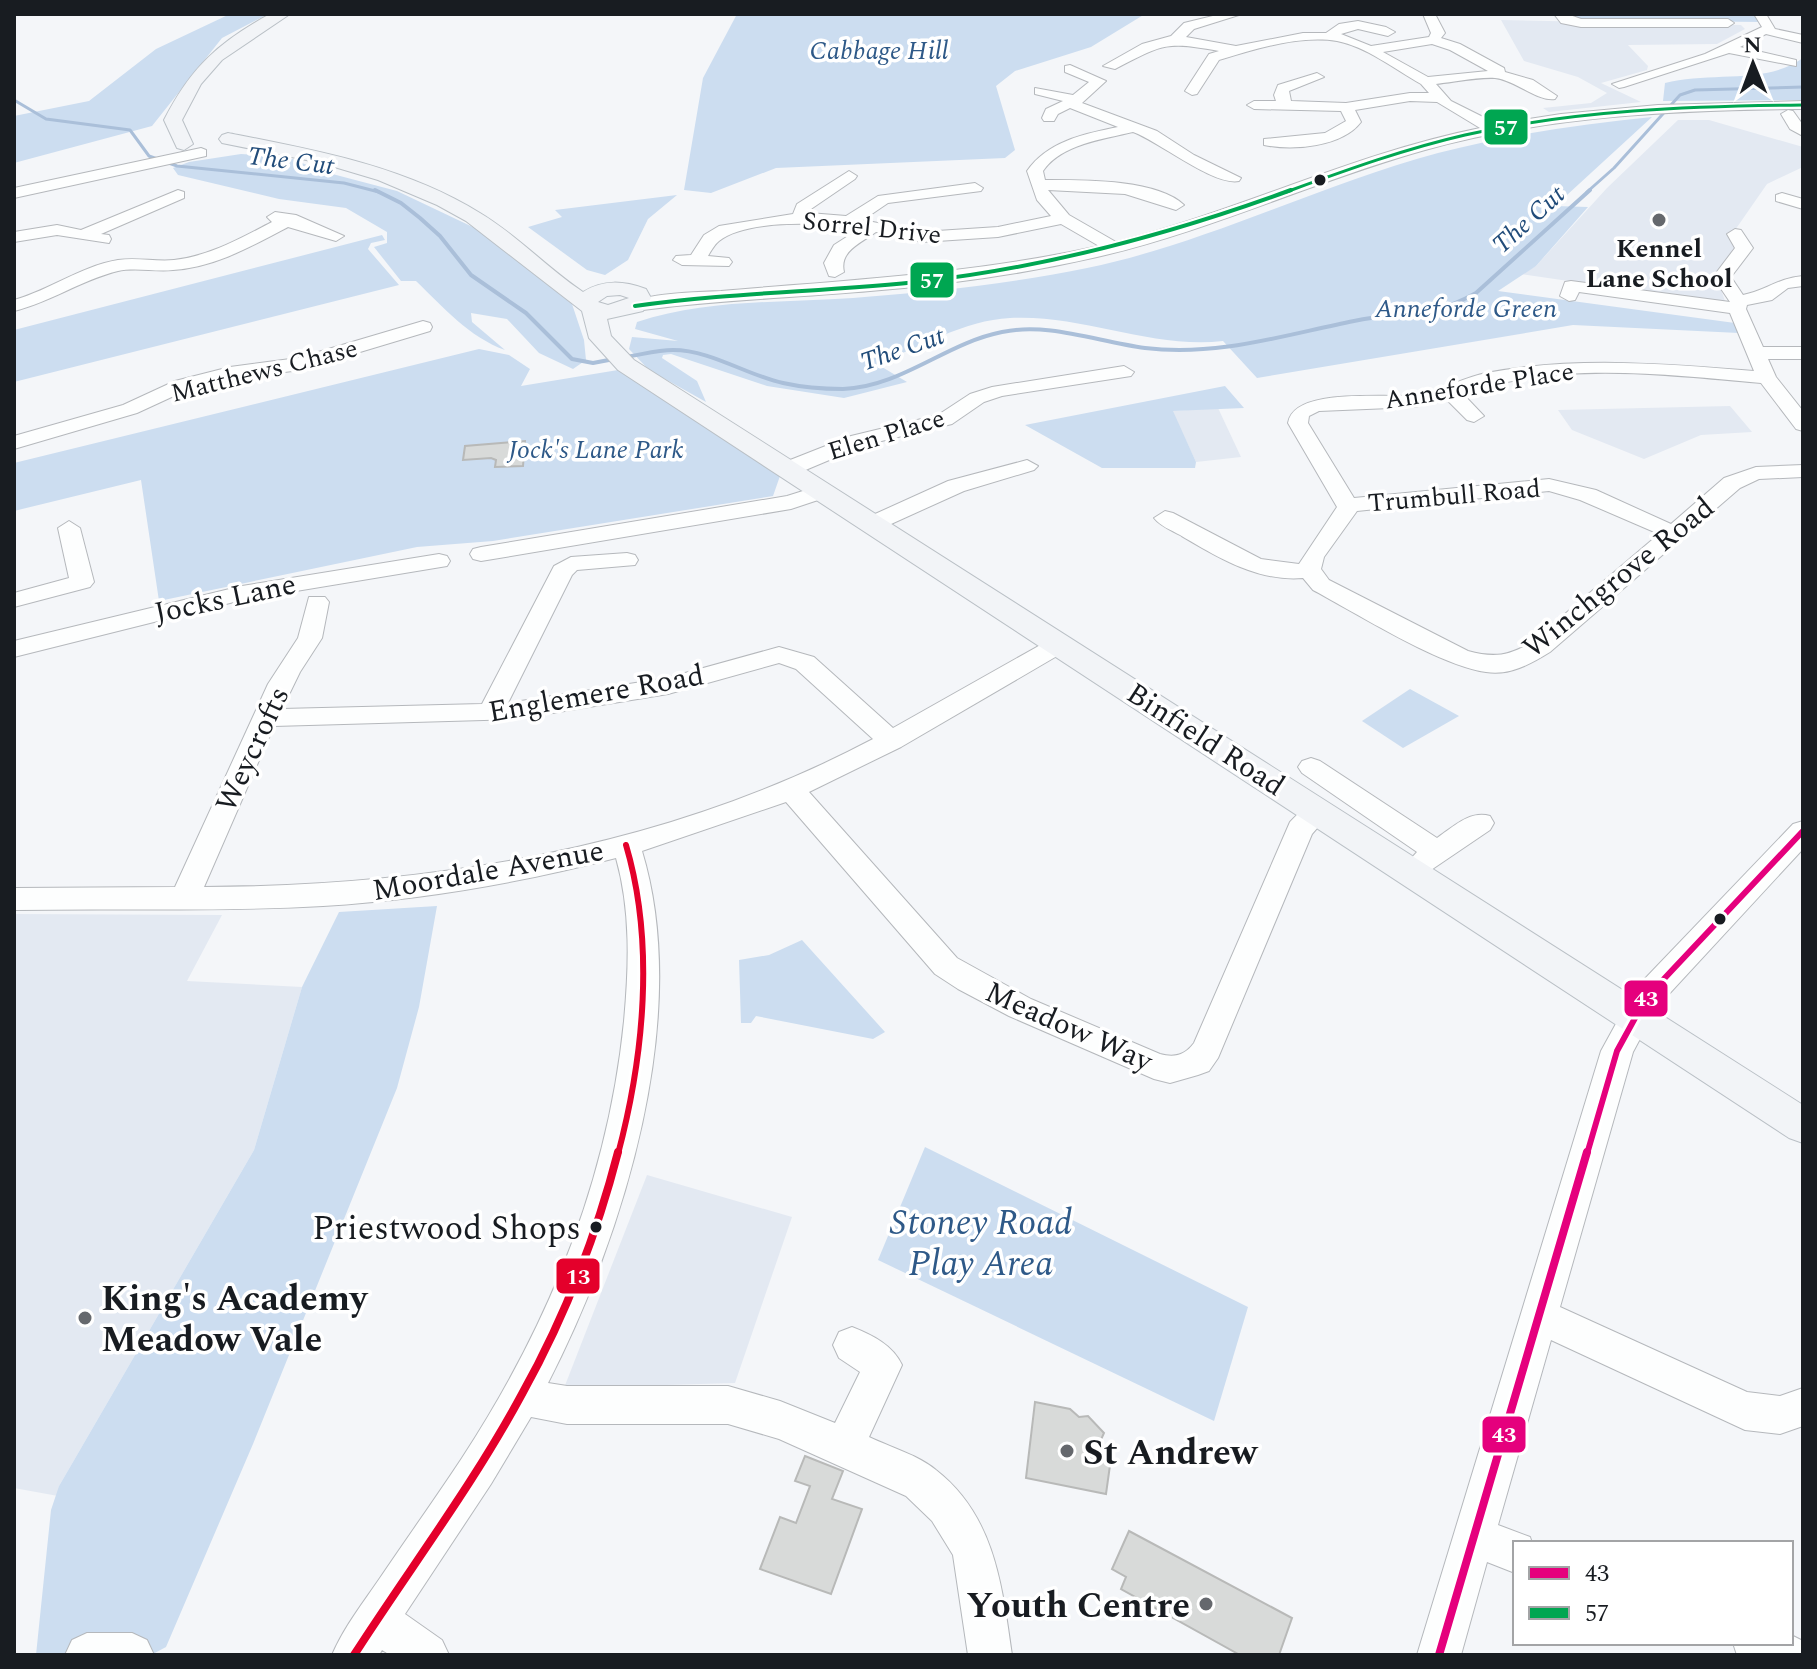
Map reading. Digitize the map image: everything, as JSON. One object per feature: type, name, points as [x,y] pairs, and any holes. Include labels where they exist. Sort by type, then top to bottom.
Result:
[{"type":"main road","points":[[186,151],[174,127],[180,101],[209,60],[234,40],[282,14]]},
{"type":"main road","points":[[176,112],[185,125],[186,151]]},
{"type":"main road","points":[[186,151],[279,149],[354,165],[418,187],[476,218],[590,306],[630,303]]},
{"type":"main road","points":[[551,276],[608,289],[630,303]]},
{"type":"main road","points":[[608,289],[594,293],[590,306],[598,335],[618,358]]},
{"type":"main road","points":[[618,358],[609,336],[630,303]]},
{"type":"main road","name":"Binfield Road","points":[[618,358],[1318,811],[1424,861],[1635,1017],[1803,1126]]},
{"type":"street","points":[[1176,39],[1194,23],[1236,14]]},
{"type":"street","points":[[1429,14],[1438,29],[1433,40]]},
{"type":"street","points":[[1560,14],[1566,20],[1581,23],[1728,23]]},
{"type":"street","points":[[1620,84],[1731,49],[1769,28],[1760,14]]},
{"type":"street","points":[[1331,36],[1341,28],[1385,26]]},
{"type":"street","points":[[1764,30],[1803,39]]},
{"type":"street","points":[[1192,91],[1214,57],[1254,45],[1312,35],[1331,36],[1351,41],[1426,81],[1439,98],[1455,110],[1494,129]]},
{"type":"street","points":[[1095,62],[1121,67],[1147,47],[1176,39],[1235,50]]},
{"type":"street","points":[[1369,50],[1433,40],[1491,64],[1499,71],[1496,74]]},
{"type":"street","points":[[1731,49],[1791,63]]},
{"type":"street","points":[[1285,105],[1281,95],[1283,88],[1322,79],[1302,66]]},
{"type":"street","points":[[1049,118],[1051,112],[1073,101],[1101,80],[1070,69]]},
{"type":"street","points":[[1426,81],[1496,74],[1528,83],[1550,96]]},
{"type":"street","points":[[1040,91],[1137,127],[1164,140],[1189,158],[1233,178]]},
{"type":"street","points":[[1254,105],[1346,107],[1410,97],[1439,98]]},
{"type":"street","points":[[630,303],[944,279],[1011,269],[1113,248],[1219,218],[1402,152],[1494,129],[1664,109],[1803,105]]},
{"type":"street","points":[[1269,142],[1321,138],[1343,132],[1354,122],[1346,107]]},
{"type":"street","points":[[1788,114],[1803,132]]},
{"type":"street","points":[[1113,248],[1062,219],[1046,204],[1038,185],[1036,166],[1049,155],[1092,138],[1137,127]]},
{"type":"street","points":[[14,193],[186,151]]},
{"type":"street","points":[[800,217],[803,207],[849,176]]},
{"type":"street","points":[[1038,185],[1122,186],[1183,203],[1158,211]]},
{"type":"street","points":[[850,221],[884,199],[975,188]]},
{"type":"street","points":[[85,234],[137,215],[178,195]]},
{"type":"street","points":[[1782,198],[1803,204]]},
{"type":"street","name":"Sorrel Drive","points":[[723,262],[689,260],[710,239],[725,230],[758,222],[800,217],[850,221],[873,227],[900,242],[922,237],[998,232],[1062,219]]},
{"type":"street","points":[[14,306],[38,299],[86,275],[120,265],[174,265],[217,255],[282,218],[336,236]]},
{"type":"street","points":[[14,237],[41,224],[103,239]]},
{"type":"street","points":[[835,272],[833,263],[840,249],[873,227]]},
{"type":"street","points":[[1735,234],[1744,248],[1722,277],[1738,305],[1754,353],[1767,378],[1803,425]]},
{"type":"street","points":[[1569,296],[1571,286],[1738,305],[1766,296],[1783,283],[1803,281]]},
{"type":"street","name":"Matthews Chase","points":[[14,443],[60,422],[130,409],[182,385],[230,373],[300,364],[423,327]]},
{"type":"street","points":[[1754,353],[1803,353]]},
{"type":"street","name":"Anneforde Place","points":[[1349,506],[1340,497],[1298,423],[1302,412],[1319,405],[1414,401],[1451,393],[1487,379],[1586,368],[1676,369],[1767,378]]},
{"type":"street","name":"Elen Place","points":[[788,469],[858,440],[945,420],[977,398],[999,391],[1124,372]]},
{"type":"street","points":[[1451,393],[1474,416]]},
{"type":"street","points":[[872,524],[956,486],[1027,466]]},
{"type":"street","name":"Winchgrove Road","points":[[1309,570],[1321,585],[1459,656],[1489,665],[1519,661],[1541,647],[1739,479],[1767,472],[1803,471]]},
{"type":"street","name":"Trumbull Road","points":[[1309,570],[1313,557],[1349,506],[1381,500],[1549,485],[1588,495],[1674,533]]},
{"type":"street","points":[[481,554],[791,502],[822,491]]},
{"type":"street","points":[[1165,518],[1259,567],[1289,574],[1309,570]]},
{"type":"street","points":[[14,600],[82,582],[69,528]]},
{"type":"street","points":[[490,714],[562,571],[571,564],[627,560]]},
{"type":"street","name":"Jocks Lane","points":[[14,649],[242,593],[439,561]]},
{"type":"street","name":"Weycrofts","points":[[185,898],[283,679],[317,625],[317,602]]},
{"type":"street","name":"Moordale Avenue","points":[[14,899],[324,895],[393,889],[537,867],[626,845],[791,790],[892,741],[1060,644]]},
{"type":"street","name":"Englemere Road","points":[[266,718],[490,714],[668,686],[779,655],[805,663],[892,741]]},
{"type":"street","points":[[1311,767],[1424,861],[1480,823]]},
{"type":"street","name":"Meadow Way","points":[[791,790],[946,966],[969,982],[1012,1002],[1154,1066],[1170,1070],[1198,1062],[1207,1049],[1300,829],[1318,811]]},
{"type":"street","points":[[1439,1655],[1617,1051],[1646,998],[1684,954],[1803,831]]},
{"type":"street","points":[[427,1655],[365,1638],[494,1445],[522,1397],[590,1251],[621,1151],[644,973],[635,874],[626,845]]},
{"type":"street","points":[[1539,1316],[1745,1411],[1780,1415],[1803,1407]]},
{"type":"street","points":[[844,1446],[883,1365],[852,1345]]},
{"type":"street","points":[[522,1397],[567,1405],[728,1405],[780,1420],[920,1482],[946,1507],[972,1547],[981,1584],[990,1655]]},
{"type":"street","points":[[1474,1536],[1513,1551]]},
{"type":"street","points":[[1759,1645],[1786,1655]]},
{"type":"street","points":[[87,1655],[132,1655]]},
{"type":"shaded area","points":[[1501,20],[1741,25],[1745,29],[1717,44],[1628,45],[1648,66],[1647,70],[1601,83],[1641,102],[1549,112],[1543,108],[1591,103],[1607,93],[1578,77],[1524,61]]},
{"type":"shaded area","name":"Kennel Lane School","points":[[1678,120],[1709,120],[1803,147],[1803,167],[1767,184],[1733,233],[1738,245],[1716,275],[1726,304],[1520,274],[1536,266],[1607,188]]},
{"type":"shaded area","points":[[1730,406],[1752,432],[1701,435],[1644,459],[1572,430],[1558,410]]},
{"type":"shaded area","points":[[1218,408],[1241,457],[1196,462],[1172,411]]},
{"type":"shaded area","name":"King's Academy Meadow Vale","points":[[14,914],[222,915],[187,981],[302,987],[254,1150],[59,1486],[58,1496],[14,1488]]},
{"type":"shaded area","points":[[647,1175],[792,1217],[735,1383],[564,1388]]},
{"type":"green space","points":[[230,14],[268,14],[222,38],[152,126],[14,163],[14,116],[89,101],[156,49]]},
{"type":"green space","name":"Cabbage Hill","points":[[737,14],[1145,14],[1091,47],[1015,71],[996,86],[1015,150],[1005,158],[776,168],[711,193],[684,190],[703,78]]},
{"type":"green space","points":[[1562,14],[1754,14],[1761,22],[1572,20]]},
{"type":"green space","points":[[1803,58],[1803,100],[1663,101],[1665,83],[1772,72]]},
{"type":"green space","name":"Anneforde Green","points":[[1652,117],[1555,206],[1588,207],[1536,266],[1498,291],[1735,323],[1739,333],[1573,325],[1257,378],[1223,341],[1169,340],[1064,321],[1010,318],[959,329],[877,364],[907,382],[844,398],[767,386],[671,354],[663,355],[662,358],[697,381],[706,402],[649,370],[629,349],[632,337],[678,341],[635,329],[637,322],[663,315],[744,303],[941,290],[1087,268],[1176,244],[1350,181],[1438,153],[1544,131]]},
{"type":"green space","points":[[241,154],[288,157],[321,171],[397,191],[477,229],[572,304],[584,340],[586,360],[573,369],[539,353],[507,319],[471,313],[472,322],[505,350],[480,338],[416,281],[401,281],[374,247],[387,243],[387,232],[346,208],[279,199],[178,175],[173,168],[189,162]]},
{"type":"green space","points":[[677,195],[648,219],[628,260],[605,275],[587,270],[528,227],[562,217],[555,210]]},
{"type":"green space","points":[[382,235],[385,240],[371,243],[368,249],[399,285],[14,382],[14,330]]},
{"type":"green space","name":"Jock's Lane Park","points":[[479,349],[509,355],[530,369],[521,386],[618,370],[630,375],[780,476],[773,496],[493,541],[417,547],[159,601],[141,480],[14,511],[14,463]]},
{"type":"green space","points":[[1225,386],[1244,408],[1173,411],[1196,462],[1195,468],[1102,468],[1025,425]]},
{"type":"green space","points":[[1410,689],[1459,716],[1403,748],[1362,721]]},
{"type":"green space","points":[[437,906],[419,1007],[397,1088],[253,1444],[166,1647],[151,1655],[36,1655],[51,1510],[59,1486],[254,1150],[302,987],[339,912]]},
{"type":"green space","points":[[802,940],[885,1032],[873,1039],[756,1016],[751,1023],[741,1023],[739,960],[769,955]]},
{"type":"green space","name":"Stoney Road Play Area","points":[[925,1147],[1248,1307],[1214,1421],[878,1260]]},
{"type":"building","points":[[525,441],[523,466],[495,467],[496,460],[491,458],[463,460],[465,446]]},
{"type":"building","name":"St Andrew","points":[[1035,1402],[1070,1409],[1079,1417],[1088,1416],[1104,1433],[1099,1444],[1111,1458],[1106,1494],[1026,1478]]},
{"type":"building","points":[[805,1456],[843,1471],[832,1499],[862,1509],[831,1594],[760,1569],[780,1517],[796,1523],[810,1486],[795,1481]]},
{"type":"building","name":"Youth Centre","points":[[1129,1531],[1292,1618],[1279,1655],[1240,1655],[1121,1589],[1126,1577],[1112,1569]]},
{"type":"waterway","name":"The Cut","points":[[1587,192],[1614,168],[1680,95],[1695,90],[1803,87]]},
{"type":"waterway","name":"The Cut","points":[[14,100],[46,119],[130,130],[149,156],[177,166],[344,183],[379,192]]},
{"type":"waterway","name":"The Cut","points":[[375,190],[379,192]]},
{"type":"waterway","name":"The Cut","points":[[625,357],[667,350],[687,351],[783,383],[843,389],[884,381],[962,345],[1002,332],[1038,329],[1172,350],[1250,343],[1354,321],[1429,311],[1459,302],[1476,293],[1590,190]]},
{"type":"waterway","name":"The Cut","points":[[379,192],[401,203],[420,218],[440,236],[471,275],[526,313],[572,359],[593,363],[614,359]]},
{"type":"transit line","name":"57","points":[[635,306],[927,280],[1069,258],[1139,242],[1378,159],[1466,135],[1513,126],[1658,109],[1803,105]]},
{"type":"transit line","name":"43","points":[[1439,1655],[1617,1051],[1646,998],[1803,831]]},
{"type":"transit line","name":"13","points":[[354,1655],[477,1470],[522,1396],[570,1298],[590,1248],[620,1144],[638,1037],[642,989],[641,916],[626,845]]},
{"type":"place","name":"Kennel Lane School","points":[[1659,220]]},
{"type":"place","name":"Priestwood Shops","points":[[596,1227]]},
{"type":"place","name":"King's Academy Meadow Vale","points":[[85,1318]]},
{"type":"place","name":"St Andrew","points":[[1067,1451]]},
{"type":"place","name":"Youth Centre","points":[[1206,1604]]}]
